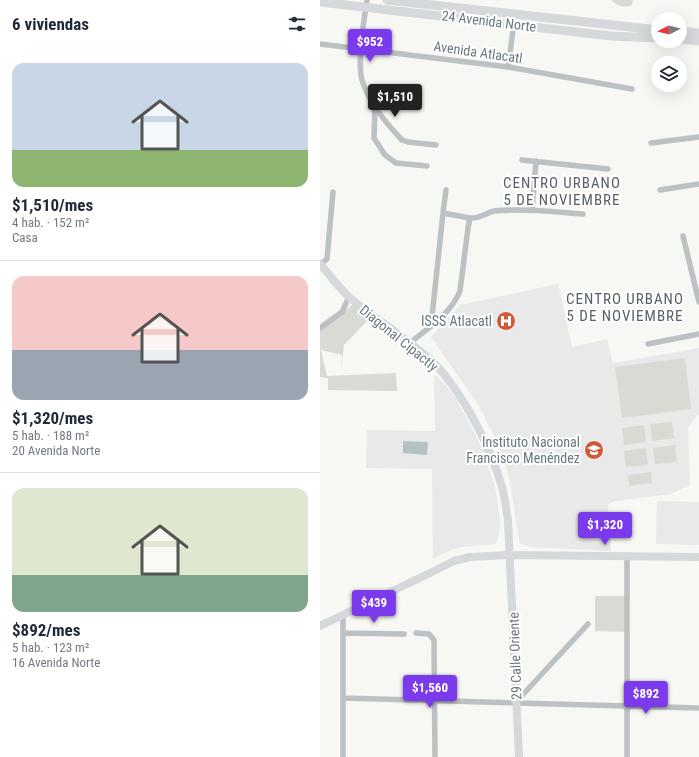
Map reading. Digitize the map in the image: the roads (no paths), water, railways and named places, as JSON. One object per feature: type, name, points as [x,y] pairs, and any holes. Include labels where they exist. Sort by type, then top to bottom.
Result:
[{"type":"main road","name":"24 Avenida Norte","points":[[387,0],[651,29]]},
{"type":"main road","name":"24 Avenida Norte","points":[[320,2],[367,3],[611,36],[651,38]]},
{"type":"main road","points":[[687,32],[699,33]]},
{"type":"main road","points":[[687,40],[699,41]]},
{"type":"street","points":[[367,3],[361,68],[362,80],[374,106],[403,141],[436,145]]},
{"type":"street","points":[[508,67],[515,14]]},
{"type":"street","name":"Avenida Atlacatl","points":[[320,44],[508,67],[632,89]]},
{"type":"street","points":[[374,106],[374,138],[385,155],[396,163],[427,166]]},
{"type":"street","points":[[651,143],[699,137]]},
{"type":"street","points":[[522,160],[608,169]]},
{"type":"street","points":[[532,210],[536,161]]},
{"type":"street","points":[[660,190],[699,184]]},
{"type":"street","points":[[430,326],[442,213],[446,190]]},
{"type":"street","points":[[320,264],[327,259],[333,192]]},
{"type":"street","points":[[442,213],[470,218],[493,212],[532,210],[583,214]]},
{"type":"street","points":[[410,343],[449,310],[460,291],[470,218]]},
{"type":"street","points":[[683,236],[699,302]]},
{"type":"street","name":"Diagonal Cipactly","points":[[320,264],[349,297],[410,343],[434,364],[457,392],[478,428],[492,458],[502,489],[508,520],[510,555]]},
{"type":"street","points":[[321,325],[342,312],[349,297]]},
{"type":"street","points":[[648,344],[699,334]]},
{"type":"street","points":[[320,626],[454,562],[470,557],[510,555],[699,557]]},
{"type":"street","name":"29 Calle Oriente","points":[[510,555],[519,757]]},
{"type":"street","points":[[627,556],[628,757]]},
{"type":"street","points":[[343,614],[343,757]]},
{"type":"street","points":[[516,702],[588,624]]},
{"type":"street","points":[[343,633],[404,634]]},
{"type":"street","points":[[416,633],[431,636],[434,645],[435,757]]},
{"type":"street","points":[[343,698],[699,708]]},
{"type":"place","name":"ISSS Atlacatl","points":[[506,321]]},
{"type":"place","name":"Instituto Nacional Francisco Menéndez","points":[[594,450]]},
{"type":"district","name":"CENTRO URBANO 5 DE NOVIEMBRE","points":[[562,192]]},
{"type":"district","name":"CENTRO URBANO 5 DE NOVIEMBRE","points":[[625,308]]}]
